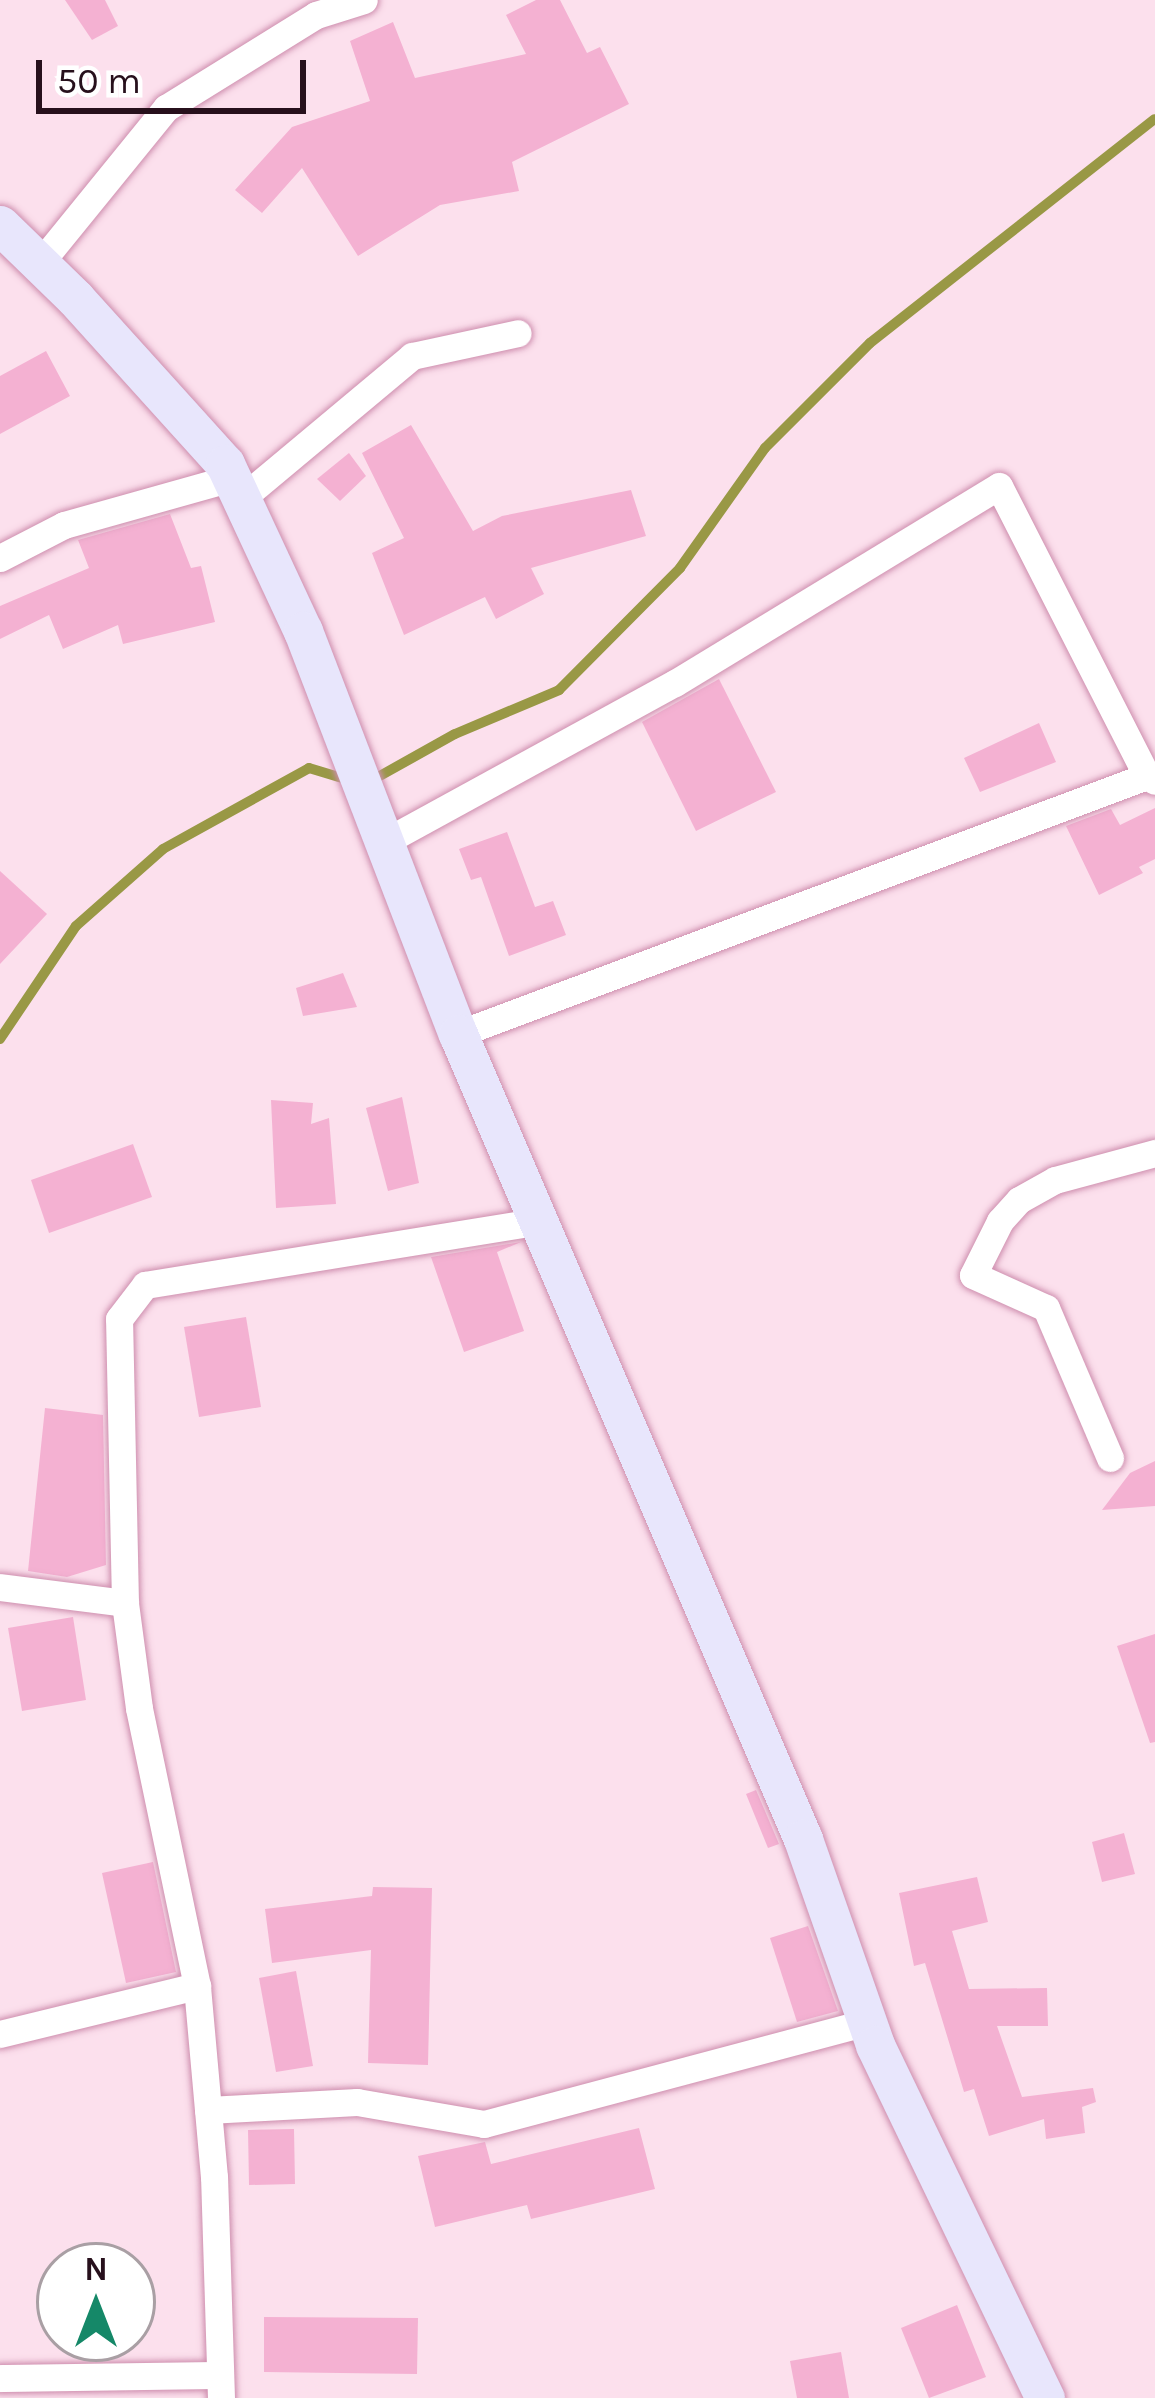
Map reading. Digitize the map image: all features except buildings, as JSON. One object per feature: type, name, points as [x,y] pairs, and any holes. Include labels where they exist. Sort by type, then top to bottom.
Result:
[{"type":"street","points":[[40,263],[166,108],[316,15],[364,0]]},
{"type":"street","points":[[0,225],[210,447],[236,488],[303,631],[458,1034],[803,1839],[874,2045]]},
{"type":"street","points":[[0,558],[64,524],[236,488],[412,356],[518,334]]},
{"type":"street","points":[[386,841],[675,683],[999,486],[1151,778],[458,1034]]},
{"type":"street","points":[[1110,1458],[1046,1308],[973,1274],[1000,1221],[1019,1200],[1055,1180],[1155,1153]]},
{"type":"street","points":[[0,2378],[220,2386],[208,2110],[197,1986],[139,1708],[124,1604],[119,1319],[145,1285],[539,1221]]},
{"type":"street","points":[[0,1587],[124,1604]]},
{"type":"street","points":[[0,2034],[197,1986]]},
{"type":"street","points":[[208,2110],[357,2102],[484,2124],[863,2023],[1045,2398]]},
{"type":"waterway","points":[[369,782],[455,734],[559,690],[680,568],[765,448],[870,343],[1155,119]]},
{"type":"waterway","points":[[0,1039],[76,926],[163,849],[309,768],[352,781]]}]
